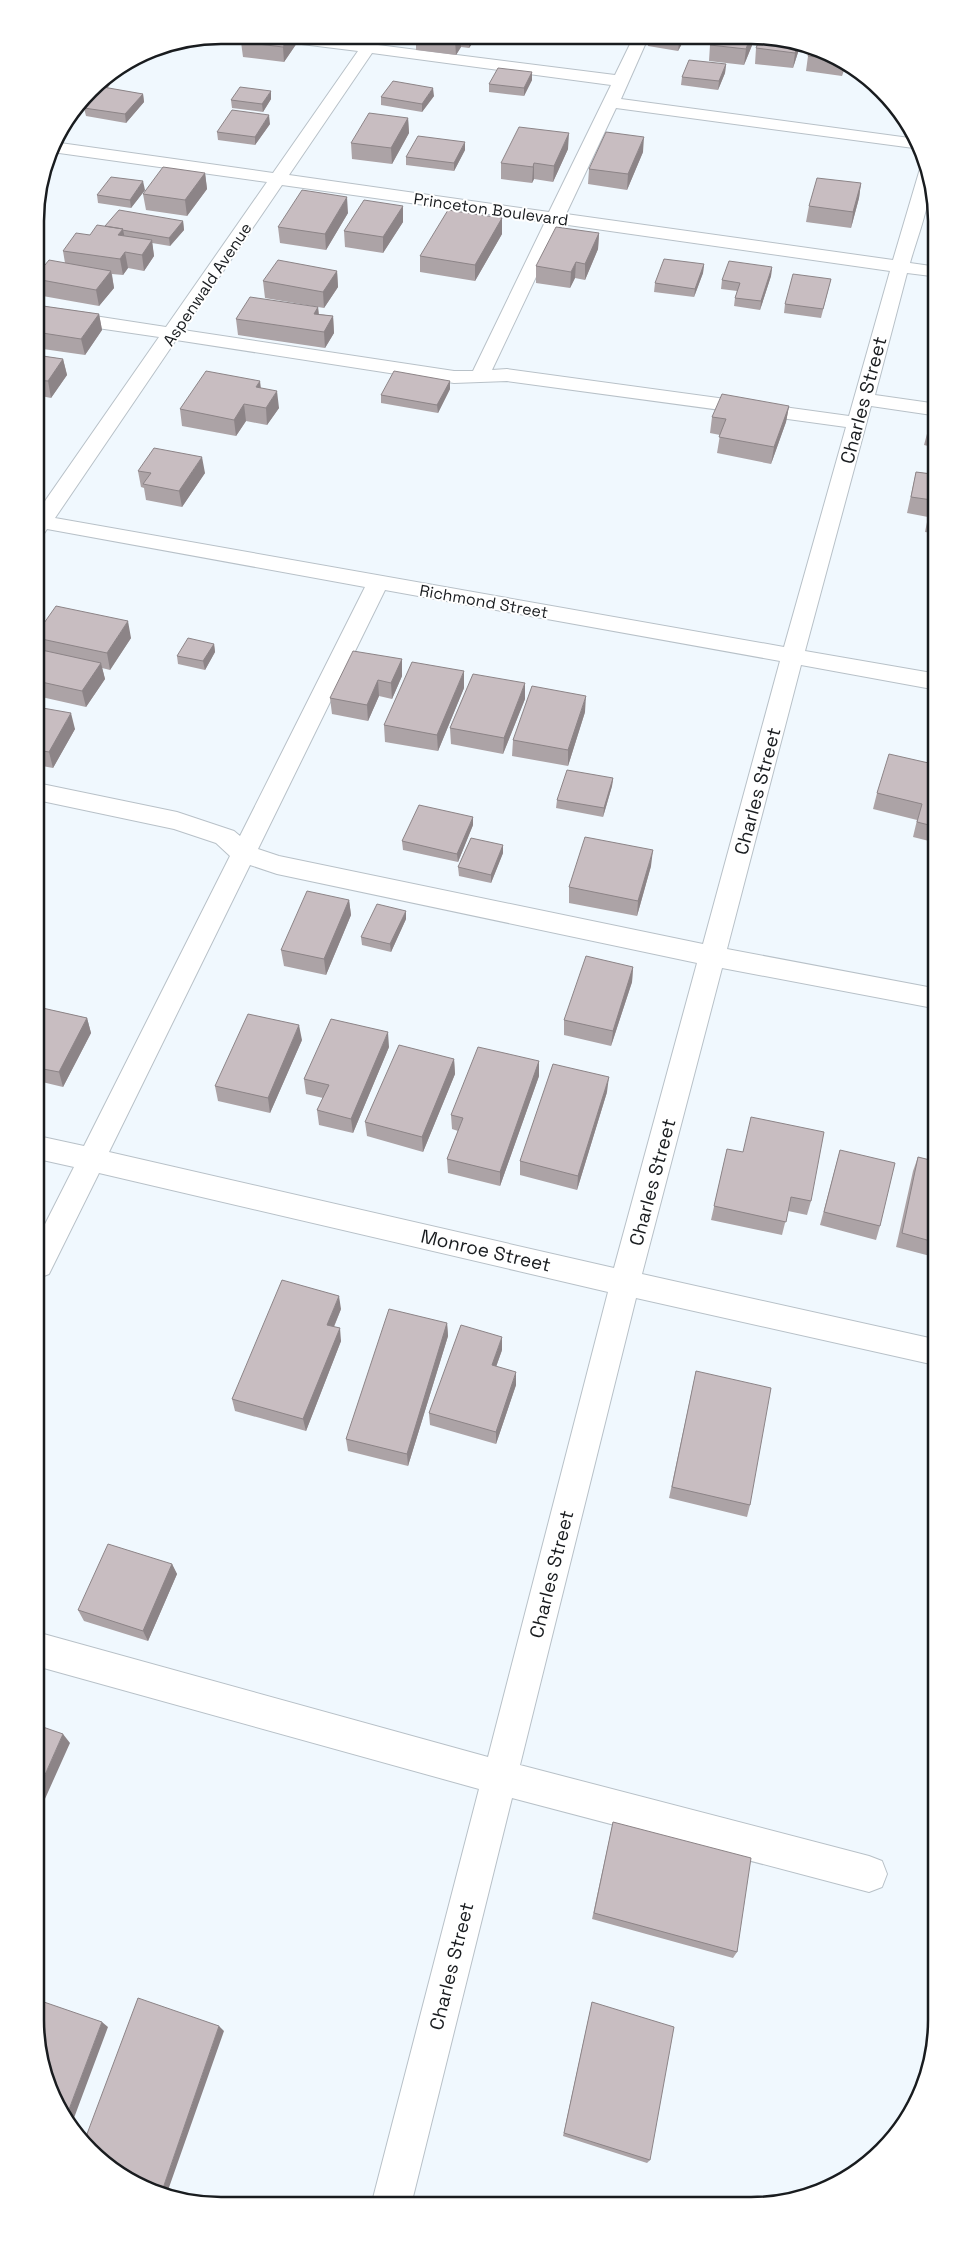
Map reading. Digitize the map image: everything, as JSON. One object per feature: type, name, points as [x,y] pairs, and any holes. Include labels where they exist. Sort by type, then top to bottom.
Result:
[{"type":"street","name":"Aspenwald Avenue","points":[[44,516],[173,334],[371,44]]},
{"type":"street","points":[[385,44],[621,81]]},
{"type":"street","points":[[480,375],[637,44]]},
{"type":"street","points":[[610,102],[910,143]]},
{"type":"street","name":"Princeton Boulevard","points":[[59,148],[928,271]]},
{"type":"street","name":"Charles Street","points":[[393,2197],[625,1283],[792,658],[924,181]]},
{"type":"street","points":[[44,314],[454,377],[507,375],[860,411],[928,409]]},
{"type":"street","name":"Richmond Street","points":[[44,525],[379,581],[792,658],[928,680]]},
{"type":"street","points":[[44,1255],[379,581]]},
{"type":"street","points":[[44,793],[178,822],[225,837],[244,854],[277,865],[661,946],[928,997]]},
{"type":"street","name":"Monroe Street","points":[[44,1148],[625,1283],[928,1351]]},
{"type":"street","points":[[44,1651],[499,1777],[869,1874]]},
{"type":"building","points":[[258,44],[285,44],[283,47]]},
{"type":"building","points":[[710,44],[748,44],[746,49]]},
{"type":"building","points":[[758,44],[763,44],[796,50],[795,53],[756,48]]},
{"type":"building","points":[[809,53],[820,57],[808,56]]},
{"type":"building","points":[[689,60],[726,64],[719,81],[682,77]]},
{"type":"building","points":[[498,68],[532,72],[524,88],[489,84]]},
{"type":"building","points":[[393,81],[433,88],[422,104],[381,97]]},
{"type":"building","points":[[105,87],[143,94],[125,114],[84,108]]},
{"type":"building","points":[[240,87],[271,91],[262,104],[231,100]]},
{"type":"building","points":[[232,110],[269,115],[255,137],[217,132]]},
{"type":"building","points":[[369,113],[408,118],[391,148],[351,143]]},
{"type":"building","points":[[519,127],[569,133],[554,166],[534,163],[533,167],[501,163]]},
{"type":"building","points":[[606,132],[644,137],[628,174],[589,169]]},
{"type":"building","points":[[418,136],[465,142],[454,163],[406,157]]},
{"type":"building","points":[[163,167],[205,173],[185,200],[143,194]]},
{"type":"building","points":[[111,177],[143,181],[130,200],[97,195]]},
{"type":"building","points":[[817,178],[861,183],[853,212],[809,206]]},
{"type":"building","points":[[302,190],[347,197],[325,234],[278,227]]},
{"type":"building","points":[[364,200],[403,206],[383,237],[344,231]]},
{"type":"building","points":[[119,210],[183,221],[169,238],[105,226]]},
{"type":"building","points":[[448,210],[502,218],[475,265],[420,256]]},
{"type":"building","points":[[97,225],[123,229],[118,235],[152,240],[142,255],[125,252],[120,259],[63,251],[76,233],[90,235]]},
{"type":"building","points":[[556,227],[599,233],[585,264],[576,262],[571,272],[536,266]]},
{"type":"building","points":[[664,259],[704,264],[695,289],[655,283]]},
{"type":"building","points":[[49,260],[111,271],[96,290],[44,280],[44,266]]},
{"type":"building","points":[[278,260],[337,271],[323,292],[263,281]]},
{"type":"building","points":[[729,261],[772,267],[761,301],[735,298],[740,283],[722,280]]},
{"type":"building","points":[[793,274],[831,279],[823,309],[785,304]]},
{"type":"building","points":[[250,297],[318,307],[314,314],[333,316],[324,332],[236,319]]},
{"type":"building","points":[[44,306],[99,314],[81,339],[44,333]]},
{"type":"building","points":[[44,356],[63,359],[48,381],[44,381]]},
{"type":"building","points":[[206,371],[260,381],[256,387],[277,391],[266,408],[244,404],[234,420],[180,409]]},
{"type":"building","points":[[394,371],[450,381],[437,405],[381,395]]},
{"type":"building","points":[[722,394],[789,406],[774,447],[719,437],[726,419],[712,417]]},
{"type":"building","points":[[154,448],[202,457],[179,491],[143,484],[151,473],[138,471]]},
{"type":"building","points":[[916,472],[928,474],[928,499],[911,497]]},
{"type":"building","points":[[56,606],[128,621],[107,653],[44,640],[44,623]]},
{"type":"building","points":[[188,638],[214,644],[203,661],[177,656]]},
{"type":"building","points":[[44,651],[101,663],[82,691],[44,683]]},
{"type":"building","points":[[353,651],[402,659],[391,683],[378,680],[367,705],[330,698]]},
{"type":"building","points":[[412,662],[464,671],[437,735],[384,725]]},
{"type":"building","points":[[473,674],[525,683],[504,738],[450,728]]},
{"type":"building","points":[[532,686],[586,696],[568,750],[513,740]]},
{"type":"building","points":[[44,708],[71,713],[49,752],[44,751]]},
{"type":"building","points":[[889,754],[928,763],[928,825],[917,822],[922,804],[877,793]]},
{"type":"building","points":[[567,770],[613,778],[604,808],[557,800]]},
{"type":"building","points":[[419,805],[473,817],[457,854],[402,841]]},
{"type":"building","points":[[585,837],[653,850],[638,901],[569,887]]},
{"type":"building","points":[[471,838],[503,845],[491,875],[458,867]]},
{"type":"building","points":[[307,891],[349,900],[324,959],[281,950]]},
{"type":"building","points":[[377,904],[406,911],[390,944],[361,937]]},
{"type":"building","points":[[586,956],[633,967],[613,1031],[564,1020]]},
{"type":"building","points":[[44,1008],[87,1018],[59,1072],[44,1069]]},
{"type":"building","points":[[248,1014],[299,1025],[268,1098],[215,1086]]},
{"type":"building","points":[[331,1019],[388,1032],[351,1119],[317,1110],[329,1085],[304,1079]]},
{"type":"building","points":[[399,1045],[454,1059],[422,1137],[365,1122]]},
{"type":"building","points":[[478,1047],[539,1061],[500,1172],[447,1159],[463,1118],[451,1115]]},
{"type":"building","points":[[553,1064],[609,1077],[578,1176],[520,1161]]},
{"type":"building","points":[[751,1117],[824,1132],[811,1201],[791,1197],[786,1222],[714,1206],[727,1149],[743,1152]]},
{"type":"building","points":[[840,1150],[895,1163],[880,1226],[824,1212]]},
{"type":"building","points":[[918,1157],[928,1160],[928,1240],[902,1233]]},
{"type":"building","points":[[282,1280],[339,1296],[327,1325],[340,1328],[303,1419],[232,1399]]},
{"type":"building","points":[[389,1309],[447,1323],[407,1454],[346,1439]]},
{"type":"building","points":[[461,1325],[502,1337],[492,1365],[516,1372],[496,1432],[429,1413]]},
{"type":"building","points":[[696,1371],[771,1388],[750,1505],[672,1487]]},
{"type":"building","points":[[108,1544],[172,1564],[143,1631],[78,1610]]},
{"type":"building","points":[[44,1727],[63,1734],[44,1777]]},
{"type":"building","points":[[613,1822],[751,1858],[737,1952],[594,1913]]},
{"type":"building","points":[[138,1998],[219,2026],[163,2188],[132,2174],[113,2161],[87,2135]]},
{"type":"building","points":[[44,2002],[102,2022],[68,2111],[57,2088],[47,2055],[44,2032]]},
{"type":"building","points":[[592,2002],[674,2027],[650,2160],[564,2133]]}]
